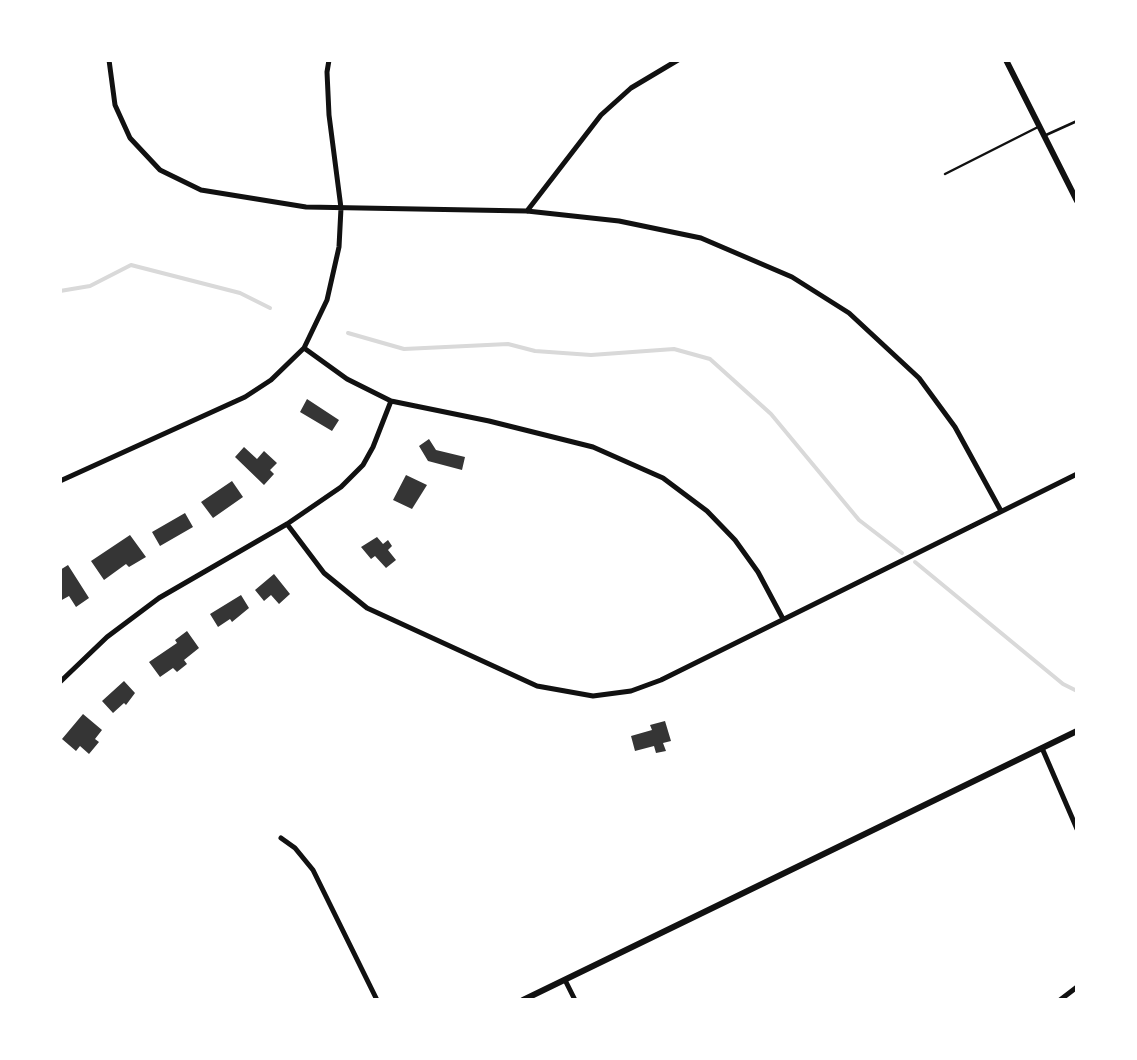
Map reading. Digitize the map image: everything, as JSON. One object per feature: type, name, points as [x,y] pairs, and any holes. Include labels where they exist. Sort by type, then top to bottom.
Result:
[{"type":"street","points":[[109,60],[110,83],[122,123],[143,154],[160,170],[200,190],[306,207],[526,211],[620,221],[701,238],[758,260],[823,296],[872,332],[918,378],[971,454],[1001,511]]},
{"type":"street","points":[[60,481],[245,396],[271,380],[304,348],[332,286],[340,247],[341,208],[330,115],[329,60]]},
{"type":"street","points":[[526,211],[600,115],[645,78],[678,60]]},
{"type":"street","points":[[1006,60],[1077,200]]},
{"type":"street","points":[[304,348],[347,379],[390,401],[593,447],[644,468],[692,498],[722,526],[746,556],[782,618]]},
{"type":"street","points":[[60,682],[107,638],[159,598],[286,524],[340,487],[363,465],[381,432],[390,401]]},
{"type":"street","points":[[286,524],[324,573],[367,608],[537,686],[579,696],[613,695],[661,680],[1077,474]]},
{"type":"street","points":[[522,1000],[1077,731]]},
{"type":"street","points":[[1042,748],[1077,829]]},
{"type":"street","points":[[281,838],[296,848],[313,870],[378,1000]]},
{"type":"street","points":[[565,980],[574,1000]]},
{"type":"street","points":[[1060,1000],[1077,987]]},
{"type":"lane","points":[[1044,136],[1077,120]]},
{"type":"lane","points":[[945,174],[1040,126]]},
{"type":"building","points":[[307,399],[339,420],[332,431],[300,412]]},
{"type":"building","points":[[429,439],[436,450],[465,457],[462,470],[428,461],[419,446]]},
{"type":"building","points":[[244,447],[257,459],[264,451],[277,463],[270,470],[274,474],[264,485],[235,457]]},
{"type":"building","points":[[406,475],[427,485],[412,509],[393,500]]},
{"type":"building","points":[[232,481],[243,497],[213,518],[201,502]]},
{"type":"building","points":[[185,513],[193,527],[160,546],[152,532]]},
{"type":"building","points":[[130,535],[146,557],[129,567],[126,564],[104,580],[91,561]]},
{"type":"building","points":[[377,537],[383,544],[388,540],[392,546],[388,550],[396,560],[386,568],[361,547]]},
{"type":"building","points":[[68,565],[89,598],[76,607],[69,596],[60,601],[60,570]]},
{"type":"building","points":[[274,574],[290,594],[279,604],[271,595],[264,601],[255,590]]},
{"type":"building","points":[[241,595],[249,608],[232,622],[230,619],[218,627],[210,614]]},
{"type":"building","points":[[187,631],[199,648],[177,672],[173,668],[160,677],[149,662]]},
{"type":"building","points":[[124,681],[135,693],[113,713],[102,701]]},
{"type":"building","points":[[83,714],[102,730],[95,739],[99,742],[89,754],[80,746],[76,751],[62,739]]},
{"type":"building","points":[[665,721],[671,741],[663,743],[666,751],[656,753],[654,746],[635,751],[631,736]]},
{"type":"waterway","points":[[60,291],[90,286],[131,265],[240,293],[270,308]]},
{"type":"waterway","points":[[348,333],[404,349],[508,344],[535,351],[591,355],[674,349],[710,359],[771,414],[859,520],[902,553]]},
{"type":"waterway","points":[[915,562],[1063,684],[1077,691]]}]
